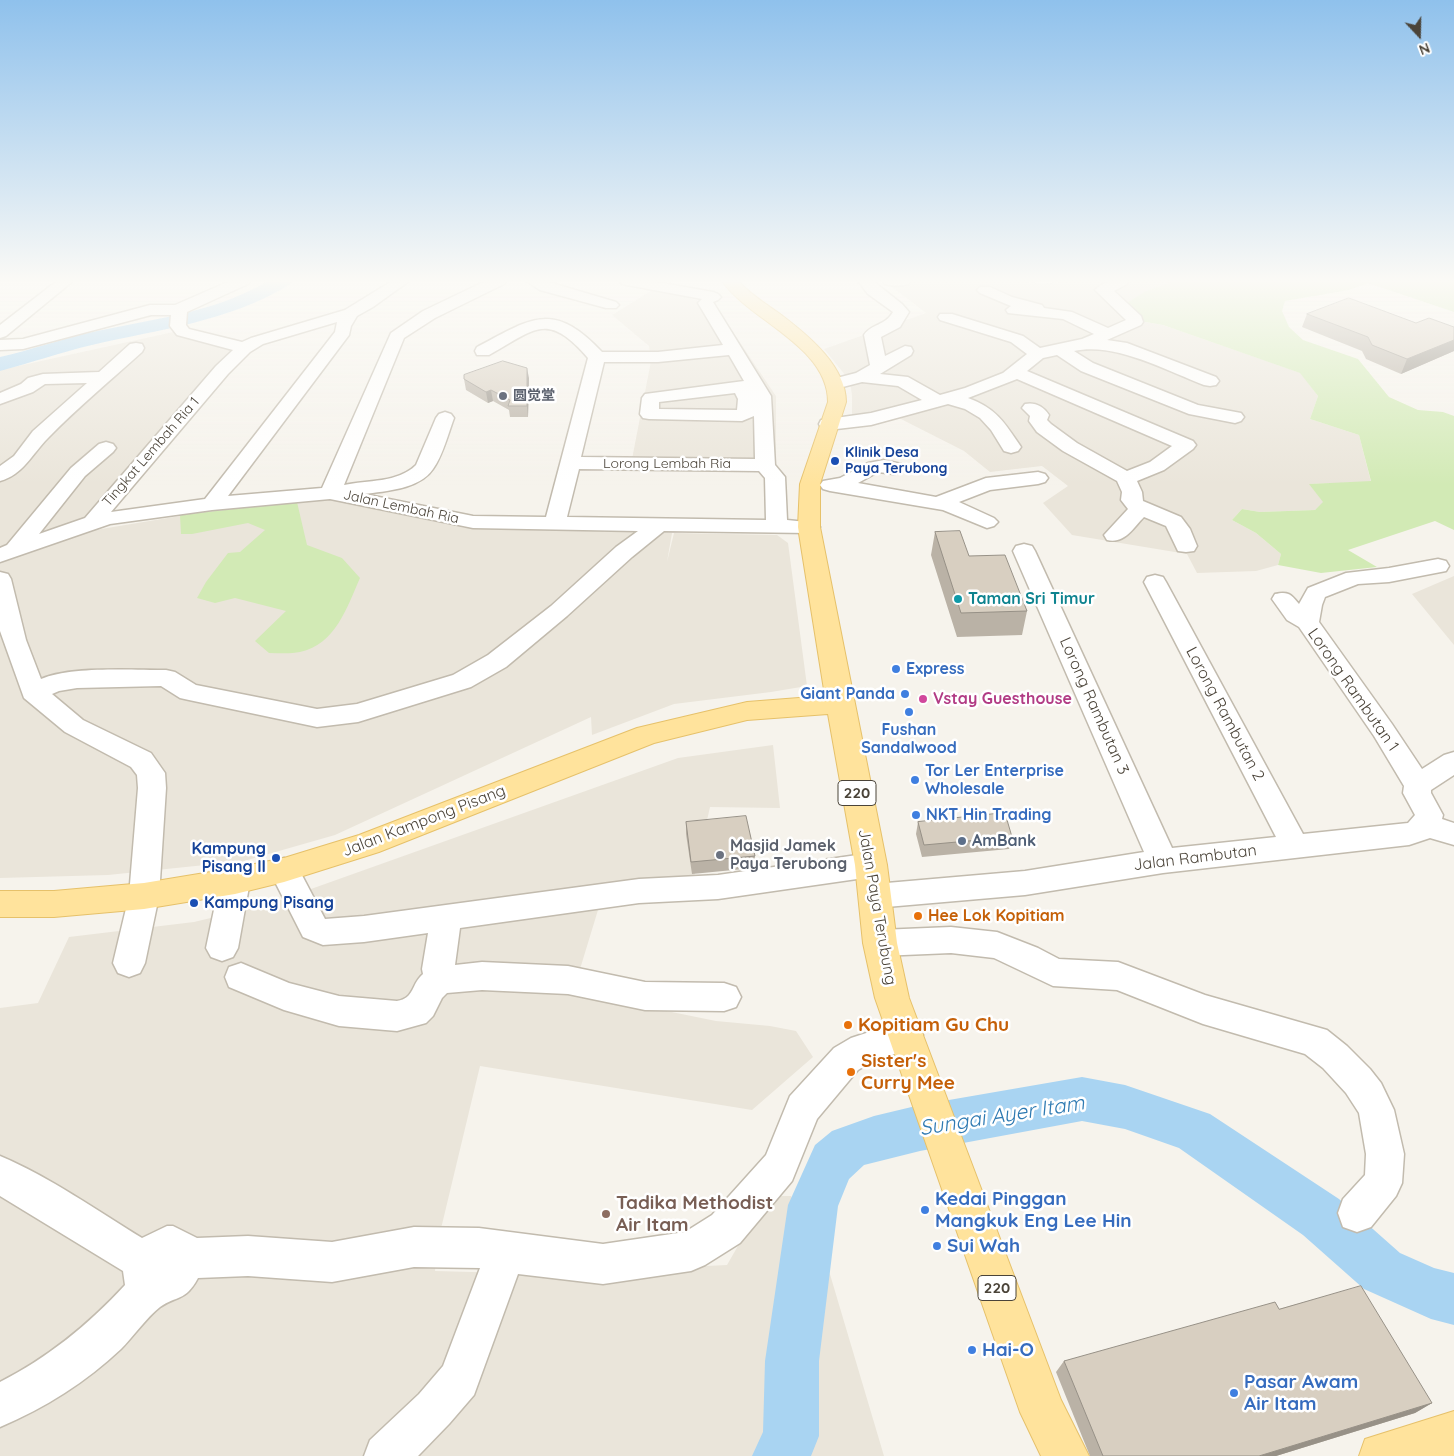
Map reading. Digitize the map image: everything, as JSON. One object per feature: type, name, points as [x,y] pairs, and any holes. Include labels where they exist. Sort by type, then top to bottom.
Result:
[{"type":"main road","points":[[810,349],[835,384]]},
{"type":"main road","name":"Jalan Paya Terubung","points":[[835,384],[837,402],[828,424],[810,484],[809,527],[873,880],[880,943],[892,998],[1043,1412]]},
{"type":"main road","name":"Jalan Kampong Pisang","points":[[0,904],[72,904],[144,896],[235,881],[284,870],[368,844],[647,735],[747,711],[840,704]]},
{"type":"main road","points":[[1043,1412],[1066,1456]]},
{"type":"main road","name":"220","points":[[1043,1412],[1050,1456]]},
{"type":"main road","points":[[1382,1456],[1454,1434]]},
{"type":"street","points":[[0,475],[21,460],[40,435],[135,349]]},
{"type":"street","name":"Tingkat Lembah Ria 1","points":[[92,522],[188,409],[243,349]]},
{"type":"street","points":[[212,504],[329,349]]},
{"type":"street","points":[[330,493],[369,399],[393,349]]},
{"type":"street","points":[[483,351],[487,349]]},
{"type":"street","points":[[590,349],[597,357],[658,357],[734,349],[749,386],[763,398],[765,466],[775,477],[777,527]]},
{"type":"street","points":[[875,349],[879,366]]},
{"type":"street","points":[[1030,349],[1037,354]]},
{"type":"street","points":[[828,424],[871,419],[990,386],[1016,372],[1037,354],[1060,349],[1087,367],[1195,410],[1235,417]]},
{"type":"street","points":[[1127,349],[1210,381]]},
{"type":"street","points":[[835,384],[862,377],[905,351]]},
{"type":"street","points":[[555,523],[597,357]]},
{"type":"street","points":[[1016,372],[1186,445],[1157,466],[1126,478]]},
{"type":"street","points":[[862,377],[902,381],[942,400],[971,405],[993,419],[1011,447]]},
{"type":"street","points":[[0,399],[28,388],[34,382],[43,379],[104,378]]},
{"type":"street","points":[[749,386],[746,414],[742,416],[649,414],[651,398],[749,386]]},
{"type":"street","points":[[1031,408],[1040,415],[1038,421],[1044,428],[1070,447],[1126,478],[1132,492],[1131,500],[1140,509],[1174,522],[1186,546]]},
{"type":"street","points":[[330,493],[397,482],[421,474],[426,467],[445,418]]},
{"type":"street","points":[[8,551],[78,472],[106,448]]},
{"type":"street","name":"Lorong Lembah Ria","points":[[569,463],[747,464],[765,466]]},
{"type":"street","points":[[838,486],[875,466],[885,465],[894,468]]},
{"type":"street","points":[[939,503],[986,484],[1038,478]]},
{"type":"street","points":[[810,484],[838,486],[939,503],[987,522]]},
{"type":"street","name":"Jalan Lembah Ria","points":[[8,551],[92,522],[136,514],[212,504],[330,493],[473,522],[809,527]]},
{"type":"street","points":[[1115,535],[1140,509]]},
{"type":"street","points":[[33,692],[54,683],[77,680],[166,678],[189,692],[317,718],[358,713],[462,681],[497,661],[559,611],[624,552],[659,525]]},
{"type":"street","name":"Lorong Rambutan 3","points":[[1024,551],[1163,861]]},
{"type":"street","points":[[1307,622],[1310,605],[1316,593],[1354,578],[1389,575],[1438,566]]},
{"type":"street","points":[[0,579],[14,640],[33,692],[74,726],[107,741],[141,760],[151,773],[152,788],[144,896],[129,963]]},
{"type":"street","name":"Lorong Rambutan 2","points":[[1155,582],[1295,846]]},
{"type":"street","name":"Lorong Rambutan 1","points":[[1283,599],[1295,615],[1307,622],[1383,730],[1418,785]]},
{"type":"street","points":[[1454,762],[1418,785],[1417,793],[1429,816],[1426,826],[1454,834]]},
{"type":"street","name":"Jalan Rambutan","points":[[284,870],[314,928],[323,932],[351,930],[640,891],[873,880],[1025,883],[1163,861],[1409,834],[1419,831],[1426,826]]},
{"type":"street","points":[[222,948],[235,881]]},
{"type":"street","points":[[440,980],[438,969],[446,917]]},
{"type":"street","points":[[880,943],[951,940],[997,945],[1053,972],[1118,976],[1203,1009],[1314,1041],[1335,1057],[1358,1081],[1376,1110],[1385,1154],[1383,1182],[1357,1213]]},
{"type":"street","points":[[241,977],[284,996],[339,1011],[404,1016],[414,1013],[421,1006],[430,988],[440,980],[482,976],[568,980],[644,996],[724,997]]},
{"type":"street","points":[[0,1405],[58,1374],[87,1352],[125,1316],[149,1275],[153,1253],[166,1246],[179,1248],[183,1252],[184,1260],[248,1256],[332,1262],[414,1247],[479,1248],[506,1253],[603,1264],[691,1251],[726,1229],[779,1168],[803,1108],[846,1060],[863,1050],[906,1035]]},
{"type":"street","points":[[0,1175],[66,1213],[149,1275]]},
{"type":"street","points":[[386,1456],[434,1410],[459,1380],[506,1253]]},
{"type":"shaded area","points":[[96,349],[225,349],[233,351],[77,533],[210,511],[325,499],[351,502],[378,510],[465,528],[672,533],[667,562],[674,533],[777,535],[788,543],[807,686],[674,704],[592,735],[591,717],[335,835],[244,861],[108,875],[0,878],[0,370]]},
{"type":"shaded area","points":[[649,349],[744,349],[776,396],[776,460],[632,459],[651,361]]},
{"type":"shaded area","points":[[824,349],[1232,349],[1301,373],[1318,396],[1310,419],[1359,435],[1371,482],[1310,484],[1324,502],[1315,510],[1260,512],[1242,509],[1232,520],[1256,533],[1281,554],[1278,565],[1256,571],[1197,573],[1187,554],[1072,535],[1043,503],[1068,486],[1042,466],[990,472],[964,451],[899,418],[852,428],[850,381]]},
{"type":"shaded area","points":[[1454,576],[1454,645],[1412,594]]},
{"type":"shaded area","points":[[773,745],[780,808],[710,807],[693,882],[598,910],[573,992],[716,1021],[770,1026],[796,1031],[813,1057],[752,1110],[480,1066],[439,1237],[435,1271],[545,1274],[727,1265],[746,1232],[778,1196],[791,1196],[829,1271],[884,1456],[0,1456],[0,1008],[38,1003],[69,937],[194,922],[269,904],[678,758]]},
{"type":"green space","points":[[1231,349],[1329,349],[1358,359],[1389,397],[1418,410],[1443,412],[1454,416],[1454,530],[1435,521],[1348,550],[1377,567],[1321,573],[1278,565],[1281,554],[1256,533],[1232,520],[1242,509],[1260,512],[1315,510],[1323,502],[1309,484],[1371,481],[1359,435],[1310,419],[1318,396],[1300,373]]},
{"type":"green space","points":[[297,502],[307,545],[342,558],[360,578],[339,623],[323,641],[312,648],[300,652],[269,653],[255,641],[286,611],[235,598],[215,603],[197,598],[206,582],[228,553],[240,552],[265,530],[248,523],[192,534],[181,534],[180,515]]},
{"type":"building","points":[[1382,349],[1432,349],[1407,359]]},
{"type":"building","name":"圆觉堂","points":[[503,361],[527,368],[527,406],[508,406],[510,400],[491,390],[486,392],[464,379],[464,375]]},
{"type":"building","points":[[960,531],[969,556],[1005,555],[1027,611],[961,613],[935,532]]},
{"type":"building","points":[[1005,813],[1012,837],[924,845],[918,822]]},
{"type":"building","points":[[746,816],[755,856],[691,862],[686,822]]},
{"type":"building","name":"Pasar Awam Air Itam","points":[[1361,1286],[1432,1403],[1259,1456],[1103,1456],[1064,1361],[1275,1302],[1279,1309]]},
{"type":"waterway","points":[[0,364],[55,349]]},
{"type":"waterway","name":"Sungai Ayer Itam","points":[[781,1456],[791,1436],[792,1361],[813,1205],[832,1162],[849,1147],[920,1128],[1082,1099],[1125,1107],[1193,1130],[1321,1217],[1382,1271],[1431,1293],[1454,1299]]},
{"type":"place","name":"圆觉堂","points":[[503,396]]},
{"type":"place","name":"Klinik Desa Paya Terubong","points":[[835,461]]},
{"type":"place","name":"Taman Sri Timur","points":[[958,599]]},
{"type":"place","name":"Express","points":[[896,669]]},
{"type":"place","name":"Giant Panda","points":[[905,694]]},
{"type":"place","name":"Vstay Guesthouse","points":[[923,699]]},
{"type":"place","name":"Fushan Sandalwood","points":[[909,712]]},
{"type":"place","name":"Tor Ler Enterprise Wholesale","points":[[915,780]]},
{"type":"place","name":"NKT Hin Trading","points":[[916,815]]},
{"type":"place","name":"AmBank","points":[[962,841]]},
{"type":"place","name":"Masjid Jamek Paya Terubong","points":[[720,855]]},
{"type":"place","name":"Kampung Pisang II","points":[[276,858]]},
{"type":"place","name":"Kampung Pisang","points":[[194,903]]},
{"type":"place","name":"Hee Lok Kopitiam","points":[[918,916]]},
{"type":"place","name":"Kopitiam Gu Chu","points":[[848,1025]]},
{"type":"place","name":"Sister's Curry Mee","points":[[851,1072]]},
{"type":"place","name":"Kedai Pinggan Mangkuk Eng Lee Hin","points":[[925,1210]]},
{"type":"place","name":"Tadika Methodist Air Itam","points":[[606,1214]]},
{"type":"place","name":"Sui Wah","points":[[937,1246]]},
{"type":"place","name":"Hai-O","points":[[972,1350]]},
{"type":"place","name":"Pasar Awam Air Itam","points":[[1234,1393]]}]
